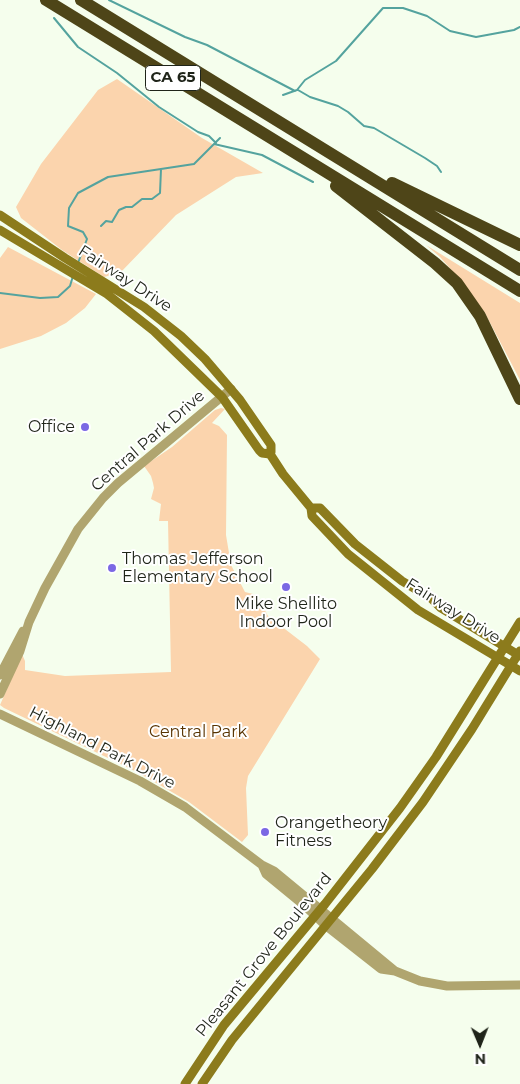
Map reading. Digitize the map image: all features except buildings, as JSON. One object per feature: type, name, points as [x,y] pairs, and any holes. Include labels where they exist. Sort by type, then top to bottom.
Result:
[{"type":"highway","name":"CA 65","points":[[46,0],[520,291]]},
{"type":"highway","name":"CA 65","points":[[81,0],[520,270]]},
{"type":"highway","points":[[309,141],[520,245]]},
{"type":"highway","points":[[299,155],[434,263],[456,283],[480,316],[520,399]]},
{"type":"main road","name":"Fairway Drive","points":[[0,215],[63,262]]},
{"type":"main road","name":"Fairway Drive","points":[[0,230],[134,300],[162,320],[191,345],[231,389],[271,445],[272,452],[270,454],[283,474],[343,550],[418,610],[520,671]]},
{"type":"main road","name":"Fairway Drive","points":[[91,279],[154,331],[222,397],[259,450],[262,453],[270,454]]},
{"type":"main road","name":"Fairway Drive","points":[[312,512],[335,535],[344,533],[369,556],[402,581],[432,599],[441,608],[519,654]]},
{"type":"main road","points":[[344,533],[347,546],[361,561],[364,568]]},
{"type":"main road","name":"Pleasant Grove Boulevard","points":[[185,1084],[224,1025],[365,854],[411,793],[436,757],[520,622]]},
{"type":"main road","name":"Pleasant Grove Boulevard","points":[[202,1084],[232,1040],[328,922],[437,782],[519,654]]},
{"type":"main road","points":[[393,840],[392,835],[416,802],[416,798],[411,793]]},
{"type":"main road","points":[[190,1074],[190,1084]]},
{"type":"street","name":"Central Park Drive","points":[[0,674],[74,534],[97,505],[133,470],[231,389]]},
{"type":"street","name":"Central Park Drive","points":[[0,694],[20,651],[28,622]]},
{"type":"street","name":"Highland Park Drive","points":[[0,714],[157,790],[185,807],[262,865],[274,871],[381,969],[395,971],[420,981],[447,986],[520,985]]},
{"type":"green space","points":[[117,79],[202,138],[263,173],[236,177],[176,215],[120,273],[104,277],[62,250],[21,218],[16,207],[41,164],[98,90]]},
{"type":"green space","points":[[426,245],[520,303],[520,380],[485,313],[463,283],[440,257]]},
{"type":"green space","points":[[8,247],[96,294],[85,308],[66,323],[41,336],[0,349],[0,258]]},
{"type":"green space","name":"Central Park","points":[[225,409],[212,423],[219,426],[227,435],[226,535],[231,565],[245,592],[253,594],[259,599],[268,616],[307,646],[320,659],[248,776],[246,788],[248,835],[242,842],[189,802],[135,771],[0,705],[22,654],[25,661],[25,670],[65,676],[171,672],[168,521],[159,521],[161,504],[151,499],[154,488],[153,483],[151,476],[144,466],[172,447],[215,410]]},
{"type":"waterway","points":[[109,0],[185,37],[207,45],[295,91]]},
{"type":"waterway","points":[[283,95],[297,90],[305,80],[336,61],[383,8],[403,8],[427,16],[450,31],[476,37],[514,30],[520,27]]},
{"type":"waterway","points":[[54,18],[78,47],[117,73],[159,107],[198,132],[209,136],[216,143]]},
{"type":"waterway","points":[[298,90],[310,97],[338,106],[364,126],[374,128],[425,158],[437,166],[441,172]]},
{"type":"waterway","points":[[78,263],[87,239],[83,232],[68,226],[69,208],[78,193],[108,177],[194,164],[220,138]]},
{"type":"waterway","points":[[214,144],[262,155],[313,182]]},
{"type":"waterway","points":[[101,226],[106,221],[112,222],[119,210],[132,207],[142,199],[152,199],[160,193],[161,169]]},
{"type":"waterway","points":[[0,293],[40,298],[58,297],[70,286],[73,276]]},
{"type":"place","name":"Office","points":[[85,427]]},
{"type":"place","name":"Thomas Jefferson Elementary School","points":[[112,568]]},
{"type":"place","name":"Mike Shellito Indoor Pool","points":[[286,587]]},
{"type":"place","name":"Orangetheory Fitness","points":[[265,832]]}]
